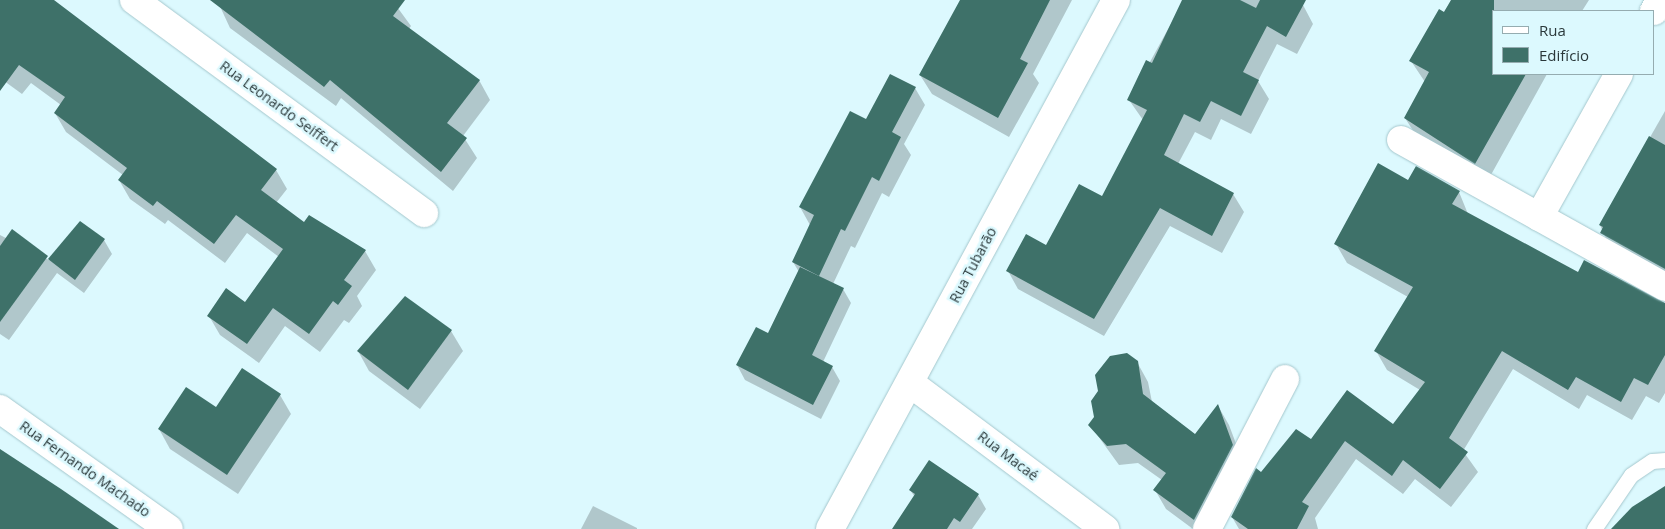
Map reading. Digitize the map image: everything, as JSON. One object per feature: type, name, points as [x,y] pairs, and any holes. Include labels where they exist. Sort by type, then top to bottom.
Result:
[{"type":"street","name":"Rua Leonardo Seiffert","points":[[134,0],[424,213]]},
{"type":"street","name":"Rua Tubarão","points":[[830,529],[1116,0]]},
{"type":"street","points":[[1539,217],[1618,75]]},
{"type":"street","points":[[1401,140],[1665,287]]},
{"type":"street","points":[[1207,529],[1285,379]]},
{"type":"street","name":"Rua Macaé","points":[[910,383],[1106,529]]},
{"type":"street","name":"Rua Fernando Machado","points":[[0,409],[169,529]]},
{"type":"lane","points":[[1594,529],[1631,475],[1652,461],[1665,460]]},
{"type":"building","points":[[0,0],[54,0],[277,169],[261,190],[304,222],[309,215],[366,250],[344,280],[352,286],[338,305],[333,301],[309,334],[273,308],[247,344],[207,316],[226,288],[245,302],[283,249],[236,215],[214,244],[157,201],[153,206],[118,180],[127,168],[54,113],[65,97],[19,65],[0,91]]},
{"type":"building","points":[[210,0],[405,0],[393,16],[480,80],[447,123],[467,138],[441,172],[330,80],[324,87]]},
{"type":"building","points":[[960,0],[1050,0],[1020,59],[1028,63],[998,118],[919,75]]},
{"type":"building","points":[[1182,0],[1240,0],[1256,8],[1260,0],[1306,0],[1286,37],[1267,26],[1243,72],[1259,80],[1241,116],[1211,101],[1200,122],[1184,114],[1164,155],[1234,193],[1212,236],[1160,208],[1094,319],[1006,271],[1026,234],[1046,245],[1079,184],[1102,196],[1147,110],[1127,100],[1146,60],[1152,63]]},
{"type":"building","points":[[1451,0],[1494,0],[1494,10],[1492,10],[1492,75],[1525,75],[1475,164],[1404,118],[1429,72],[1409,61],[1439,9],[1444,12]]},
{"type":"building","points":[[890,74],[916,87],[892,132],[901,137],[879,181],[872,177],[845,231],[841,229],[819,276],[792,262],[814,215],[799,207],[850,111],[866,119]]},
{"type":"building","points":[[1649,136],[1665,145],[1665,269],[1600,233],[1603,227],[1599,225]]},
{"type":"building","points":[[1378,163],[1408,180],[1416,166],[1460,191],[1452,204],[1578,272],[1584,260],[1665,303],[1665,355],[1648,385],[1634,378],[1621,402],[1576,377],[1568,390],[1502,351],[1449,438],[1468,452],[1440,489],[1403,460],[1392,476],[1345,441],[1302,502],[1309,506],[1297,529],[1248,529],[1231,517],[1256,468],[1261,472],[1296,429],[1311,439],[1347,390],[1393,424],[1425,382],[1374,351],[1413,287],[1334,244]]},
{"type":"building","points":[[80,221],[105,239],[75,280],[48,259]]},
{"type":"building","points":[[12,229],[48,256],[0,322],[0,246]]},
{"type":"building","points":[[800,267],[844,288],[812,355],[833,366],[813,405],[736,365],[756,327],[768,333]]},
{"type":"building","points":[[405,296],[452,330],[408,390],[357,351]]},
{"type":"building","points":[[1127,353],[1138,361],[1143,394],[1195,434],[1218,404],[1233,445],[1194,520],[1153,490],[1166,473],[1126,444],[1107,446],[1088,425],[1094,417],[1091,401],[1098,391],[1095,375],[1110,356]]},
{"type":"building","points":[[242,368],[281,394],[227,475],[158,429],[186,387],[216,407]]},
{"type":"building","points":[[0,449],[61,489],[119,529],[0,529]]},
{"type":"building","points":[[929,460],[979,494],[960,522],[954,518],[947,529],[892,529],[915,494],[909,490]]},
{"type":"building","points":[[1665,486],[1665,529],[1611,529],[1632,507]]}]
